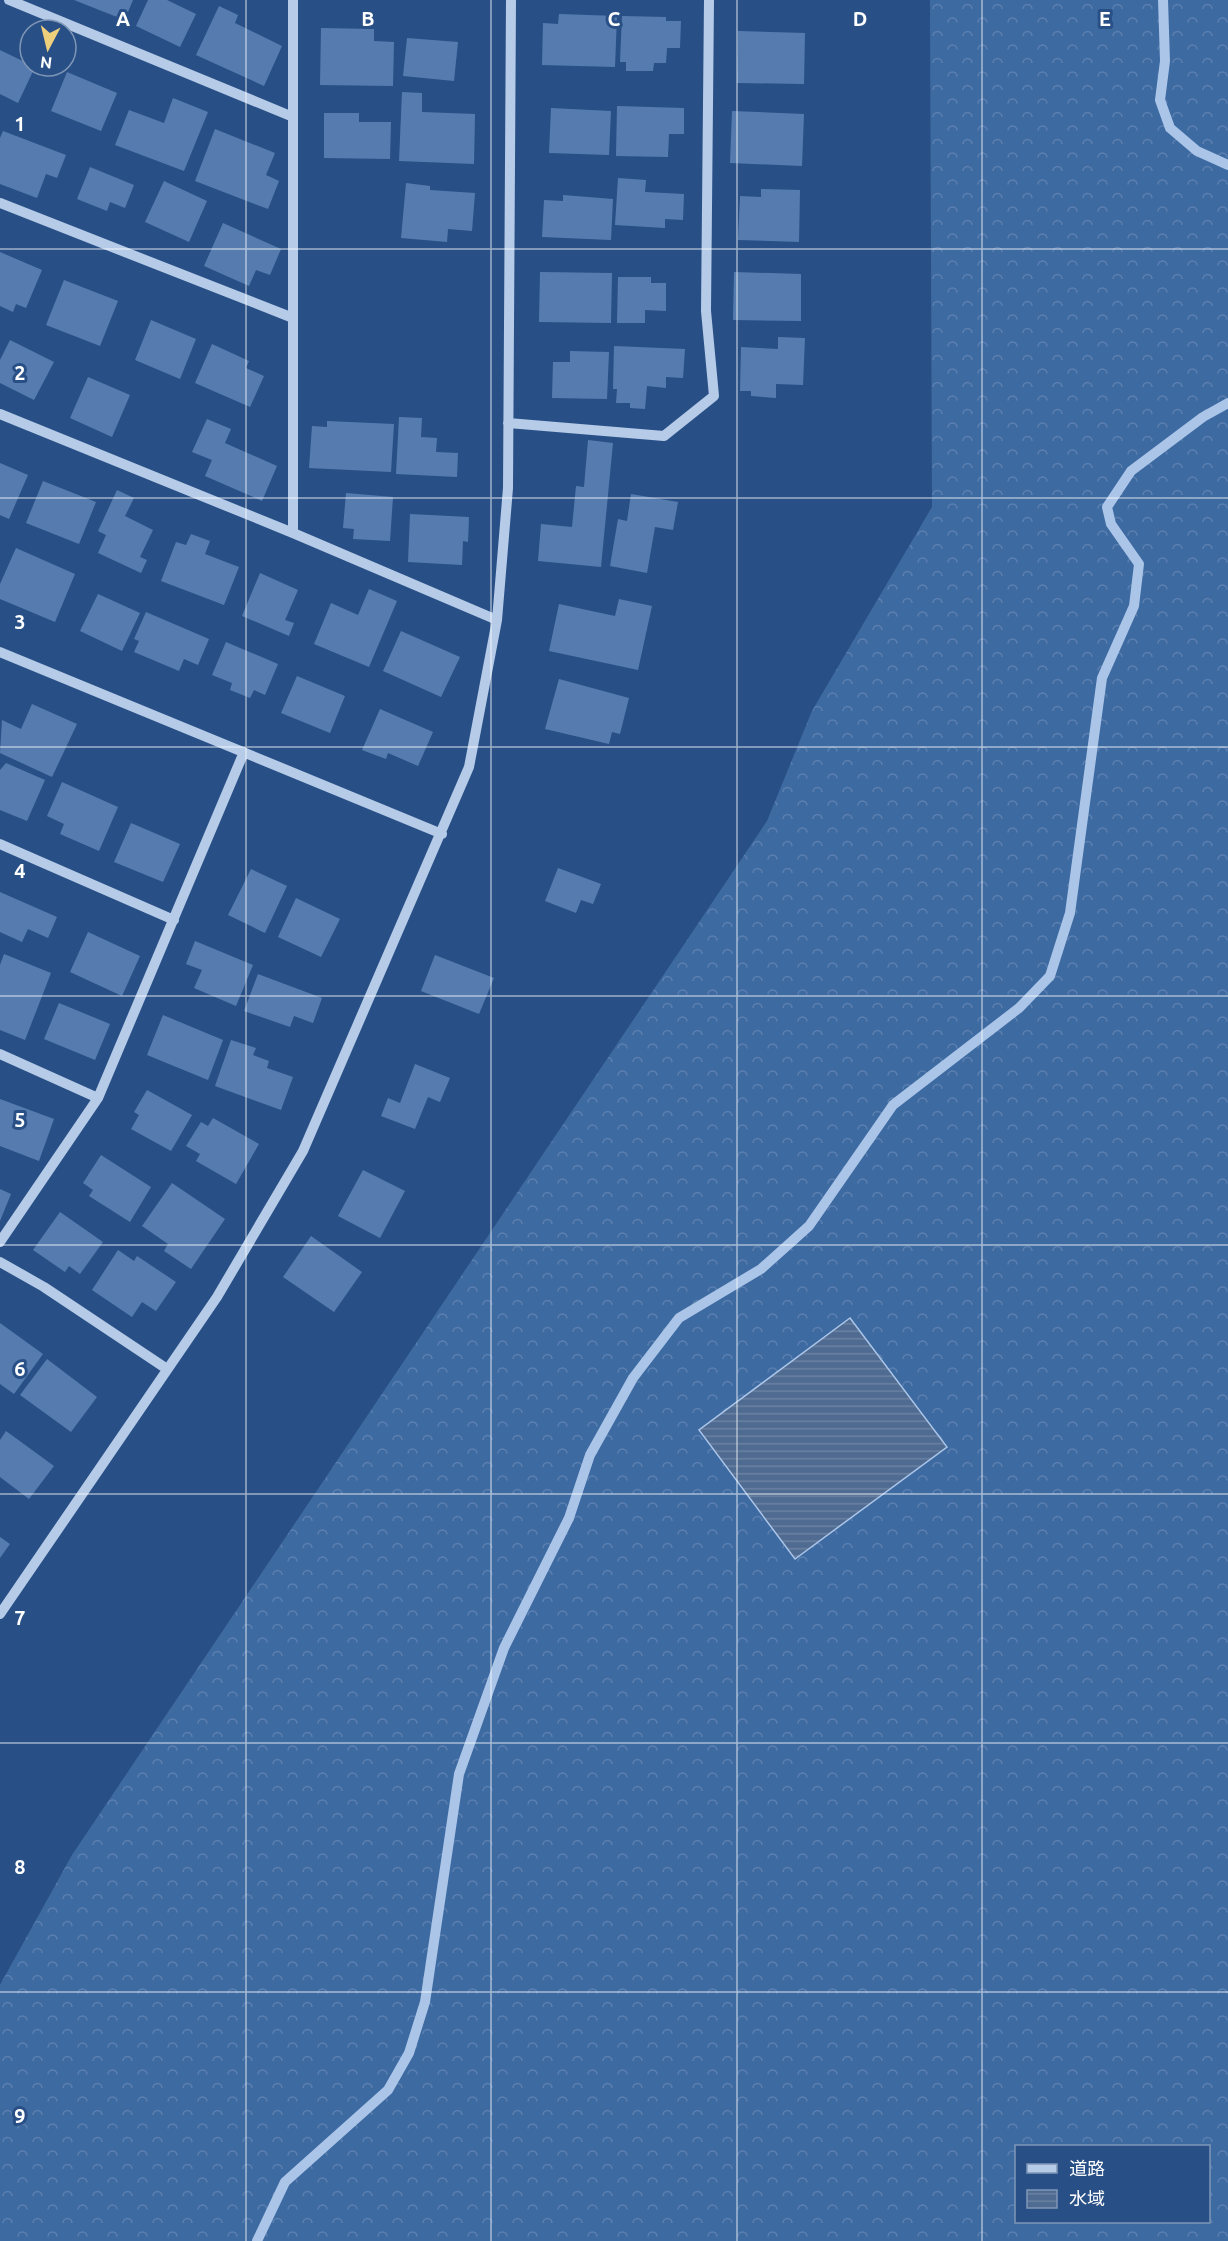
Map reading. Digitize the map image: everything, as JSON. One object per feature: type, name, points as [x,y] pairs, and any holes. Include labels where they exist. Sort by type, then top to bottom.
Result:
[{"type":"street","points":[[9,0],[293,117]]},
{"type":"street","points":[[293,0],[294,533]]},
{"type":"street","points":[[0,1614],[223,1288],[303,1151],[442,834],[469,767],[497,620],[508,499],[511,0]]},
{"type":"street","points":[[508,423],[664,436],[714,396],[706,311],[709,0]]},
{"type":"street","points":[[0,203],[293,318]]},
{"type":"street","points":[[0,414],[294,533],[497,620]]},
{"type":"street","points":[[0,652],[442,834]]},
{"type":"street","points":[[0,1242],[98,1098],[244,752]]},
{"type":"street","points":[[0,844],[174,920]]},
{"type":"street","points":[[0,1054],[98,1098]]},
{"type":"street","points":[[0,1262],[44,1287],[167,1370]]},
{"type":"green space","points":[[930,0],[1228,0],[1228,2241],[0,2241],[0,1985],[72,1855],[767,821],[812,711],[932,507]]},
{"type":"water","points":[[850,1318],[947,1447],[795,1559],[699,1430]]},
{"type":"building","points":[[74,0],[133,0],[128,12],[120,9],[117,17]]},
{"type":"building","points":[[148,0],[167,0],[196,14],[180,47],[136,26]]},
{"type":"building","points":[[219,6],[238,15],[235,23],[282,46],[264,86],[196,55]]},
{"type":"building","points":[[559,14],[617,16],[615,67],[542,65],[543,23],[558,24]]},
{"type":"building","points":[[622,16],[666,17],[666,21],[681,21],[680,48],[667,48],[666,63],[654,63],[653,71],[626,71],[626,62],[620,62]]},
{"type":"building","points":[[321,28],[374,29],[374,41],[394,42],[393,86],[320,85]]},
{"type":"building","points":[[738,31],[805,33],[804,84],[737,83]]},
{"type":"building","points":[[407,38],[458,42],[454,81],[403,76]]},
{"type":"building","points":[[0,50],[18,59],[18,78],[30,78],[18,103],[0,94]]},
{"type":"building","points":[[78,77],[117,93],[101,131],[51,111],[65,78]]},
{"type":"building","points":[[402,92],[422,93],[422,112],[475,114],[474,164],[399,161]]},
{"type":"building","points":[[173,98],[208,112],[184,171],[115,145],[129,110],[164,123]]},
{"type":"building","points":[[617,106],[684,108],[684,134],[669,134],[668,157],[616,156]]},
{"type":"building","points":[[551,108],[611,111],[609,155],[549,153]]},
{"type":"building","points":[[732,111],[804,114],[802,166],[730,163]]},
{"type":"building","points":[[324,113],[359,113],[359,122],[391,122],[390,159],[324,158]]},
{"type":"building","points":[[215,129],[275,153],[266,175],[279,181],[268,209],[195,181]]},
{"type":"building","points":[[3,131],[66,155],[57,178],[46,174],[37,198],[0,184],[0,138]]},
{"type":"building","points":[[90,167],[134,185],[125,208],[110,202],[107,211],[77,199]]},
{"type":"building","points":[[618,178],[646,180],[645,192],[684,194],[683,220],[665,219],[665,228],[615,225]]},
{"type":"building","points":[[164,181],[207,201],[189,242],[145,222]]},
{"type":"building","points":[[406,183],[430,186],[430,190],[475,193],[472,231],[448,229],[447,242],[401,238]]},
{"type":"building","points":[[761,189],[800,190],[799,242],[738,240],[740,196],[761,197]]},
{"type":"building","points":[[563,195],[613,199],[611,240],[542,237],[544,200],[563,201]]},
{"type":"building","points":[[223,223],[281,249],[270,275],[256,270],[249,286],[204,266]]},
{"type":"building","points":[[0,252],[42,270],[26,308],[16,304],[13,312],[0,306]]},
{"type":"building","points":[[540,272],[612,273],[611,323],[539,322]]},
{"type":"building","points":[[734,272],[801,274],[801,321],[733,320]]},
{"type":"building","points":[[618,277],[651,277],[651,283],[666,283],[666,311],[645,310],[645,323],[617,323]]},
{"type":"building","points":[[64,280],[118,301],[100,346],[46,325]]},
{"type":"building","points":[[151,320],[196,339],[180,379],[135,360]]},
{"type":"building","points":[[778,337],[805,338],[803,385],[776,384],[776,398],[751,396],[751,391],[740,391],[741,347],[778,349]]},
{"type":"building","points":[[10,340],[54,362],[34,400],[0,383],[0,360]]},
{"type":"building","points":[[212,344],[249,361],[246,368],[264,376],[250,407],[195,383]]},
{"type":"building","points":[[614,346],[685,349],[683,378],[666,377],[666,388],[647,386],[645,409],[630,408],[630,403],[616,403],[617,389],[613,389]]},
{"type":"building","points":[[570,351],[609,352],[607,399],[552,398],[553,362],[570,362]]},
{"type":"building","points":[[88,377],[130,395],[112,437],[70,418]]},
{"type":"building","points":[[399,417],[422,418],[421,437],[437,438],[436,452],[458,453],[457,477],[396,474]]},
{"type":"building","points":[[207,419],[231,429],[225,443],[277,466],[262,501],[205,476],[212,460],[192,452]]},
{"type":"building","points":[[327,421],[394,424],[391,472],[309,468],[312,426],[327,427]]},
{"type":"building","points":[[588,440],[613,443],[601,567],[538,561],[541,524],[572,527],[576,486],[584,487]]},
{"type":"building","points":[[0,463],[28,475],[9,519],[0,515]]},
{"type":"building","points":[[43,481],[96,502],[79,544],[26,523]]},
{"type":"building","points":[[117,490],[134,498],[125,516],[153,530],[140,557],[147,560],[141,573],[98,553],[106,535],[98,531]]},
{"type":"building","points":[[346,493],[393,497],[390,541],[353,539],[354,529],[343,528]]},
{"type":"building","points":[[631,494],[678,502],[673,530],[655,527],[647,573],[610,566],[618,519],[627,521]]},
{"type":"building","points":[[410,514],[469,517],[468,542],[463,541],[462,565],[408,562]]},
{"type":"building","points":[[191,534],[210,541],[205,554],[239,567],[224,605],[161,581],[176,542],[186,545]]},
{"type":"building","points":[[16,548],[75,574],[55,622],[0,599],[0,584]]},
{"type":"building","points":[[260,573],[298,590],[285,620],[294,623],[289,636],[242,616]]},
{"type":"building","points":[[369,589],[397,601],[369,667],[314,644],[331,603],[358,615]]},
{"type":"building","points":[[98,594],[140,613],[122,651],[80,631]]},
{"type":"building","points":[[619,599],[652,606],[638,670],[549,651],[559,604],[615,616]]},
{"type":"building","points":[[146,612],[209,639],[198,665],[184,659],[179,671],[134,652],[139,641],[134,639]]},
{"type":"building","points":[[401,631],[460,657],[441,697],[383,671]]},
{"type":"building","points":[[226,642],[278,664],[265,695],[254,690],[250,698],[230,690],[232,683],[212,675]]},
{"type":"building","points":[[297,676],[345,696],[330,733],[281,713]]},
{"type":"building","points":[[559,679],[629,698],[620,734],[612,732],[609,744],[545,729]]},
{"type":"building","points":[[32,704],[77,724],[52,777],[0,753],[2,720],[21,729]]},
{"type":"building","points":[[380,709],[433,732],[418,766],[388,753],[386,759],[362,750]]},
{"type":"building","points":[[6,763],[45,780],[27,821],[0,810],[0,770]]},
{"type":"building","points":[[62,782],[118,807],[99,851],[60,834],[64,824],[47,816]]},
{"type":"building","points":[[131,823],[180,844],[163,882],[114,862]]},
{"type":"building","points":[[558,868],[601,884],[593,904],[581,900],[576,913],[545,901]]},
{"type":"building","points":[[251,869],[287,886],[265,933],[228,915]]},
{"type":"building","points":[[0,892],[57,917],[48,938],[28,929],[22,942],[0,932]]},
{"type":"building","points":[[296,898],[340,919],[321,957],[278,937]]},
{"type":"building","points":[[88,932],[140,956],[122,996],[70,972]]},
{"type":"building","points":[[195,941],[253,965],[236,1006],[194,988],[202,970],[186,964]]},
{"type":"building","points":[[4,954],[51,973],[25,1040],[0,1030],[0,965]]},
{"type":"building","points":[[435,955],[494,978],[479,1014],[421,991]]},
{"type":"building","points":[[258,974],[322,998],[313,1023],[294,1016],[290,1027],[244,1011]]},
{"type":"building","points":[[59,1003],[110,1024],[95,1060],[44,1039]]},
{"type":"building","points":[[163,1015],[223,1040],[208,1080],[147,1055]]},
{"type":"building","points":[[231,1040],[256,1048],[253,1055],[269,1061],[267,1068],[293,1077],[281,1110],[215,1086]]},
{"type":"building","points":[[415,1064],[450,1078],[440,1102],[428,1097],[415,1129],[381,1116],[388,1098],[400,1103]]},
{"type":"building","points":[[147,1090],[192,1115],[171,1151],[131,1129],[139,1115],[134,1112]]},
{"type":"building","points":[[0,1099],[54,1119],[39,1161],[0,1146]]},
{"type":"building","points":[[213,1118],[259,1144],[236,1184],[196,1161],[200,1154],[186,1146],[201,1122],[208,1126]]},
{"type":"building","points":[[101,1155],[151,1187],[130,1222],[89,1196],[93,1190],[83,1183]]},
{"type":"building","points":[[363,1170],[405,1191],[380,1238],[338,1216]]},
{"type":"building","points":[[172,1183],[225,1219],[191,1269],[164,1251],[168,1244],[142,1226]]},
{"type":"building","points":[[0,1189],[11,1194],[0,1221]]},
{"type":"building","points":[[60,1212],[103,1242],[80,1274],[69,1266],[65,1272],[33,1250]]},
{"type":"building","points":[[311,1236],[362,1272],[334,1312],[283,1277]]},
{"type":"building","points":[[118,1250],[134,1261],[137,1256],[176,1282],[156,1311],[142,1302],[132,1317],[92,1290]]},
{"type":"building","points":[[0,1323],[43,1354],[14,1394],[0,1384]]},
{"type":"building","points":[[47,1359],[97,1397],[71,1432],[20,1395]]},
{"type":"building","points":[[6,1431],[54,1466],[29,1499],[0,1477],[0,1440]]},
{"type":"building","points":[[0,1537],[10,1544],[0,1558]]},
{"type":"waterway","points":[[1163,0],[1165,61],[1160,100],[1170,128],[1197,151],[1228,165]]},
{"type":"waterway","points":[[257,2241],[285,2182],[388,2090],[409,2053],[425,2002],[459,1774],[504,1648],[569,1518],[590,1455],[633,1378],[679,1318],[761,1269],[809,1226],[893,1105],[1019,1008],[1050,976],[1070,913],[1102,678],[1134,606],[1139,564],[1111,524],[1107,507],[1131,471],[1203,417],[1228,403]]}]
